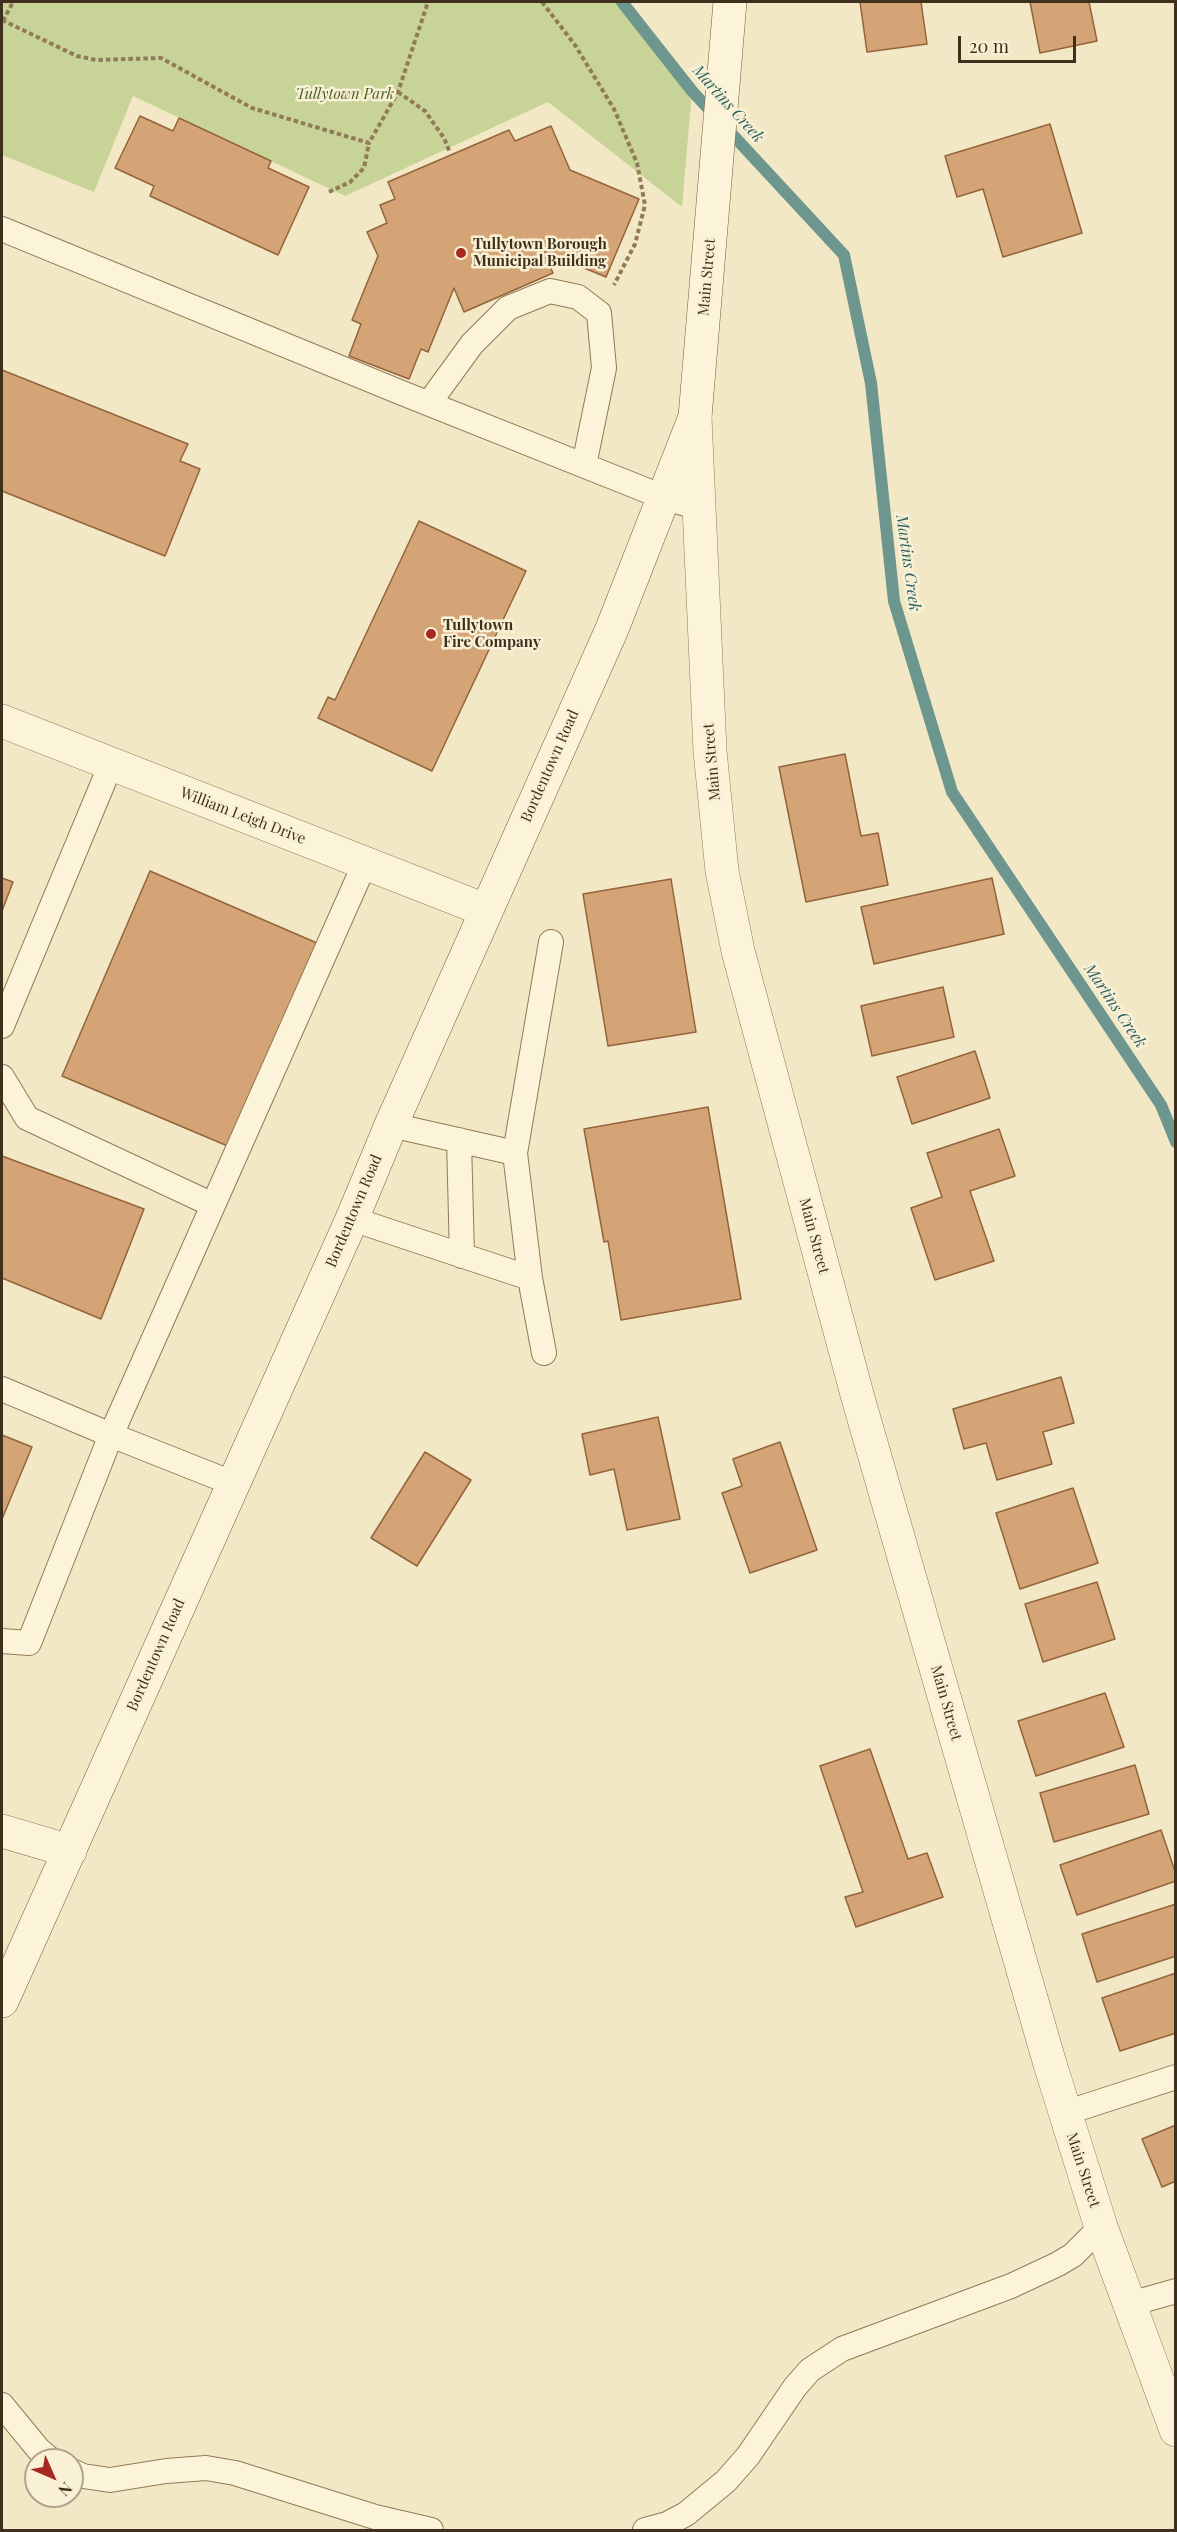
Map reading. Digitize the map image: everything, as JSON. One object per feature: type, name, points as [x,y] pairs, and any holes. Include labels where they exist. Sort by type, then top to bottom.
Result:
[{"type":"street","name":"Main Street","points":[[730,2],[695,417],[710,751],[722,871],[738,951],[858,1398],[1065,2112],[1101,2226],[1176,2430]]},
{"type":"street","name":"Bordentown Road","points":[[2,2001],[352,1219],[391,1125],[612,629],[695,417]]},
{"type":"street","name":"William Leigh Drive","points":[[2,721],[486,910]]},
{"type":"street","points":[[2,1831],[70,1851]]},
{"type":"lane","points":[[2,229],[429,404],[663,497],[699,508]]},
{"type":"lane","points":[[429,404],[472,344],[508,308],[550,291],[578,297],[599,313],[604,368],[584,465]]},
{"type":"lane","points":[[2,1026],[111,764]]},
{"type":"lane","points":[[2,1641],[29,1643],[111,1435],[365,863]]},
{"type":"lane","points":[[544,1353],[530,1278],[515,1154],[551,942]]},
{"type":"lane","points":[[2,1077],[27,1118],[213,1205]]},
{"type":"lane","points":[[391,1125],[515,1154]]},
{"type":"lane","points":[[459,1140],[462,1256]]},
{"type":"lane","points":[[352,1219],[530,1278]]},
{"type":"lane","points":[[2,1389],[232,1483]]},
{"type":"lane","points":[[1065,2112],[1176,2077]]},
{"type":"lane","points":[[645,2530],[686,2514],[726,2481],[748,2456],[795,2386],[810,2370],[842,2349],[1011,2286],[1058,2265],[1073,2255],[1101,2226]]},
{"type":"lane","points":[[1130,2304],[1176,2290]]},
{"type":"lane","points":[[2,2405],[37,2448]]},
{"type":"lane","points":[[84,2476],[110,2480],[165,2471],[206,2469],[235,2474],[375,2517],[431,2530]]},
{"type":"path","points":[[13,2],[2,21],[76,57],[96,60],[161,58],[252,108],[369,143]]},
{"type":"path","points":[[329,192],[350,182],[364,168],[369,143],[398,92],[428,2]]},
{"type":"path","points":[[542,2],[575,45],[614,109],[637,163],[645,205],[635,244],[599,313]]},
{"type":"path","points":[[398,92],[425,111],[444,138],[450,153]]},
{"type":"green space","name":"Tullytown Park","points":[[2,2],[622,2],[692,91],[682,207],[548,102],[345,196],[133,96],[94,192],[2,155]]},
{"type":"building","points":[[860,2],[921,2],[927,44],[867,52]]},
{"type":"building","points":[[1030,2],[1089,2],[1097,41],[1040,53]]},
{"type":"building","points":[[140,116],[173,131],[179,118],[271,161],[268,168],[309,187],[278,255],[150,196],[154,186],[115,168]]},
{"type":"building","points":[[1050,124],[1082,233],[1003,257],[983,189],[957,197],[945,156]]},
{"type":"building","name":"Tullytown Borough Municipal Building","points":[[551,126],[570,170],[639,199],[606,277],[543,251],[553,273],[464,312],[454,288],[428,352],[421,349],[409,379],[349,356],[361,324],[352,320],[378,256],[367,232],[387,223],[380,205],[395,199],[388,182],[509,130],[515,141]]},
{"type":"building","points":[[2,370],[188,444],[180,461],[200,469],[165,556],[2,491]]},
{"type":"building","name":"Tullytown Fire Company","points":[[419,521],[526,571],[432,771],[318,718],[328,697],[335,700]]},
{"type":"building","points":[[845,754],[861,836],[878,833],[888,885],[806,902],[779,767]]},
{"type":"building","points":[[150,871],[317,943],[230,1147],[62,1076]]},
{"type":"building","points":[[2,878],[13,882],[2,911]]},
{"type":"building","points":[[992,878],[1004,934],[874,964],[861,907]]},
{"type":"building","points":[[671,879],[696,1032],[608,1046],[583,894]]},
{"type":"building","points":[[943,987],[954,1037],[872,1056],[861,1006]]},
{"type":"building","points":[[975,1051],[990,1098],[912,1124],[897,1077]]},
{"type":"building","points":[[708,1107],[741,1299],[621,1320],[608,1241],[604,1242],[584,1129]]},
{"type":"building","points":[[999,1129],[1015,1176],[970,1191],[994,1261],[935,1280],[911,1208],[942,1197],[927,1153]]},
{"type":"building","points":[[2,1156],[144,1209],[101,1319],[2,1278]]},
{"type":"building","points":[[1061,1377],[1074,1423],[1043,1432],[1052,1464],[997,1480],[986,1443],[964,1449],[953,1409]]},
{"type":"building","points":[[658,1417],[680,1519],[627,1530],[614,1469],[590,1475],[582,1434]]},
{"type":"building","points":[[2,1435],[32,1447],[2,1519]]},
{"type":"building","points":[[780,1442],[817,1550],[750,1573],[722,1493],[742,1486],[733,1459]]},
{"type":"building","points":[[425,1452],[471,1480],[417,1566],[371,1538]]},
{"type":"building","points":[[1073,1488],[1098,1563],[1020,1589],[996,1513]]},
{"type":"building","points":[[1097,1582],[1115,1639],[1043,1662],[1025,1604]]},
{"type":"building","points":[[1105,1693],[1124,1747],[1036,1776],[1018,1721]]},
{"type":"building","points":[[870,1749],[908,1859],[927,1853],[943,1897],[856,1927],[845,1897],[863,1892],[820,1766]]},
{"type":"building","points":[[1135,1765],[1149,1814],[1054,1842],[1040,1793]]},
{"type":"building","points":[[1161,1830],[1176,1874],[1176,1881],[1077,1915],[1060,1865]]},
{"type":"building","points":[[1176,1904],[1176,1956],[1097,1982],[1082,1934]]},
{"type":"building","points":[[1176,1973],[1176,2033],[1120,2051],[1102,1998]]},
{"type":"building","points":[[1176,2125],[1176,2181],[1162,2187],[1142,2139]]},
{"type":"waterway","name":"Martins Creek","points":[[622,2],[692,91],[844,255],[871,383],[894,601],[952,792],[1161,1105],[1176,1142]]},
{"type":"place","name":"Tullytown Borough Municipal Building","points":[[461,253]]},
{"type":"place","name":"Tullytown Fire Company","points":[[431,634]]}]
